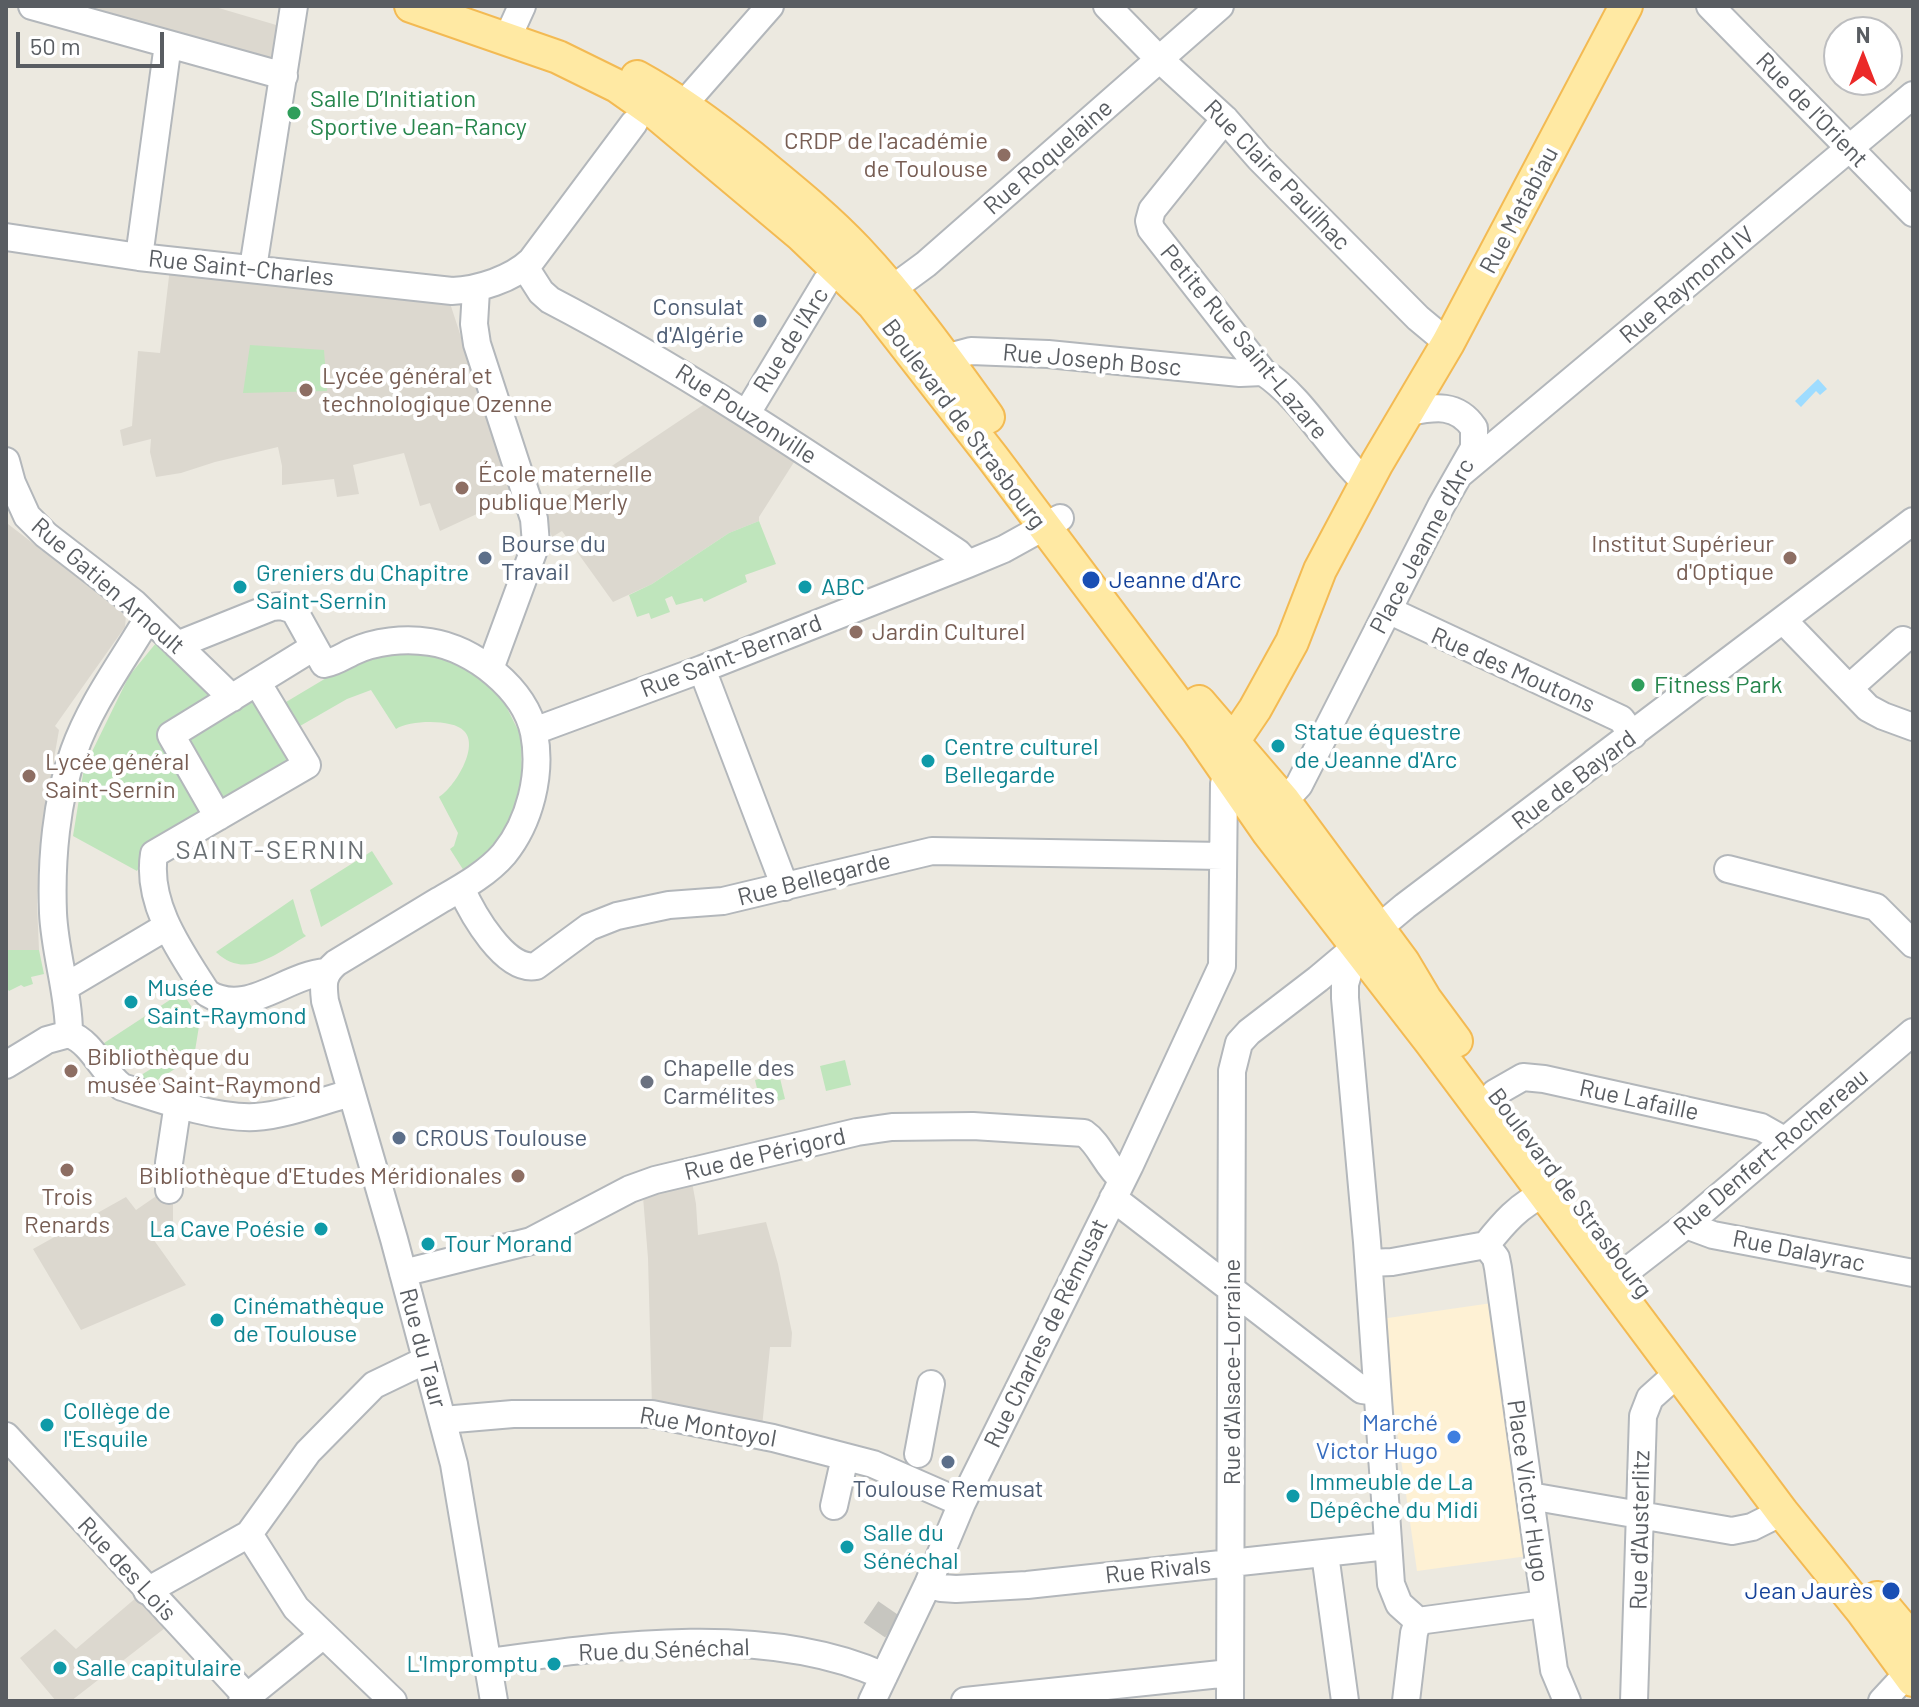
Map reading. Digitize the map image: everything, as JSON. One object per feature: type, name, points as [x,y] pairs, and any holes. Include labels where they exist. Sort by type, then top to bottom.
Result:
[{"type":"main road","points":[[411,6],[515,23],[558,57],[650,108]]},
{"type":"main road","points":[[464,6],[515,23],[617,67],[650,108]]},
{"type":"main road","name":"Rue Matabiau","points":[[1409,412],[1626,6]]},
{"type":"main road","name":"Boulevard de Strasbourg","points":[[650,108],[832,275],[882,297]]},
{"type":"main road","name":"Boulevard de Strasbourg","points":[[650,108],[787,186],[855,248],[882,297],[1052,524],[1268,832],[1368,937],[1403,962],[1425,999],[1504,1087],[1628,1270],[1798,1500],[1913,1641]]},
{"type":"main road","points":[[1227,773],[1234,740],[1292,642],[1311,588],[1366,483],[1409,412]]},
{"type":"main road","name":"Boulevard de Strasbourg","points":[[1052,524],[1284,801],[1368,937],[1545,1194],[1782,1512],[1911,1673]]},
{"type":"street","points":[[32,6],[284,76]]},
{"type":"street","points":[[253,268],[294,6]]},
{"type":"street","points":[[490,669],[536,544],[534,519],[477,344],[474,324],[476,290],[525,267],[650,108],[770,6]]},
{"type":"street","name":"Rue Claire Pauilhac","points":[[1107,6],[1225,119],[1259,158],[1418,318],[1448,343]]},
{"type":"street","name":"Rue Roquelaine","points":[[882,297],[938,253],[1220,6]]},
{"type":"street","name":"Rue de l'Orient","points":[[1710,6],[1913,213]]},
{"type":"street","points":[[139,257],[168,44]]},
{"type":"street","name":"Rue Raymond IV","points":[[1460,474],[1913,95]]},
{"type":"street","name":"Petite Rue Saint-Lazare","points":[[1225,119],[1152,210],[1149,221],[1151,229],[1263,372],[1280,383],[1342,460],[1366,483]]},
{"type":"street","name":"Rue Saint-Charles","points":[[6,237],[139,257],[452,291],[476,290]]},
{"type":"street","name":"Rue Pouzonville","points":[[525,267],[550,300],[628,341],[747,413],[958,553],[968,564]]},
{"type":"street","name":"Rue de l'Arc","points":[[747,413],[832,275]]},
{"type":"street","name":"Rue Joseph Bosc","points":[[935,364],[971,351],[1240,373],[1263,372]]},
{"type":"street","name":"Place Jeanne d'Arc","points":[[1284,801],[1299,785],[1441,506],[1474,448],[1476,437],[1468,419],[1457,412],[1437,407],[1409,412]]},
{"type":"street","name":"Rue Gatien Arnoult","points":[[6,461],[27,516],[46,535],[134,603],[232,698]]},
{"type":"street","name":"Rue Saint-Bernard","points":[[534,731],[702,669],[968,564],[1052,524]]},
{"type":"street","name":"Rue de Bayard","points":[[1239,1043],[1368,937],[1783,620],[1908,535]]},
{"type":"street","points":[[177,645],[281,606],[294,610],[324,664],[371,646],[403,640],[431,642],[454,649],[490,669],[519,701],[534,731],[536,758],[526,821],[498,861],[461,888],[326,972],[313,973],[247,1001],[231,1002],[216,999],[207,993],[166,927],[151,870],[154,854],[307,765],[257,682]]},
{"type":"street","name":"Rue des Moutons","points":[[1388,610],[1621,719],[1633,735]]},
{"type":"street","points":[[69,1034],[65,987],[56,950],[53,881],[69,767],[85,726],[148,618]]},
{"type":"street","points":[[1783,620],[1868,708],[1913,727]]},
{"type":"street","points":[[1849,688],[1903,640]]},
{"type":"street","points":[[218,817],[171,735],[314,647]]},
{"type":"street","points":[[702,669],[785,887]]},
{"type":"street","points":[[1223,856],[1224,784],[1227,773]]},
{"type":"street","name":"Rue Bellegarde","points":[[461,888],[478,922],[515,963],[526,968],[536,966],[589,927],[606,919],[669,905],[723,901],[932,851],[1223,856]]},
{"type":"street","name":"Rue Charles de Rémusat","points":[[877,1694],[904,1626],[928,1584],[962,1503],[1118,1188],[1222,966],[1223,856]]},
{"type":"street","points":[[1728,869],[1876,907],[1913,944]]},
{"type":"street","points":[[65,987],[166,927]]},
{"type":"street","points":[[1368,937],[1345,984],[1388,1546],[1394,1594],[1399,1604],[1418,1621],[1406,1701]]},
{"type":"street","name":"Rue du Taur","points":[[326,972],[323,984],[325,1001],[454,1464],[494,1701]]},
{"type":"street","name":"Rue Denfert-Rochereau","points":[[1628,1270],[1686,1225],[1913,1032]]},
{"type":"street","points":[[6,1065],[47,1040],[69,1034],[78,1037],[110,1078],[122,1087],[219,1115],[257,1117],[351,1093]]},
{"type":"street","name":"Rue d'Alsace-Lorraine","points":[[1230,1701],[1232,1071],[1239,1043]]},
{"type":"street","name":"Rue Lafaille","points":[[1504,1087],[1523,1077],[1544,1079],[1761,1127],[1784,1140]]},
{"type":"street","points":[[168,1101],[169,1190]]},
{"type":"street","name":"Rue de Périgord","points":[[403,1273],[531,1241],[630,1189],[655,1180],[843,1135],[892,1127],[973,1126],[1084,1133],[1091,1138],[1111,1170],[1118,1188],[1232,1288],[1362,1390],[1377,1392]]},
{"type":"street","points":[[1369,1272],[1392,1262],[1492,1257],[1509,1219],[1529,1201],[1545,1194]]},
{"type":"street","name":"Rue Dalayrac","points":[[1686,1225],[1713,1235],[1913,1273]]},
{"type":"street","name":"Place Victor Hugo","points":[[1418,1621],[1543,1595],[1492,1257]]},
{"type":"street","points":[[147,1591],[249,1534],[308,1452],[374,1385],[426,1360]]},
{"type":"street","name":"Rue d'Austerlitz","points":[[1634,1701],[1645,1406],[1678,1373]]},
{"type":"street","points":[[911,1468],[931,1384]]},
{"type":"street","name":"Rue Montoyol","points":[[443,1420],[513,1414],[636,1413],[773,1438],[873,1464],[911,1468],[962,1503]]},
{"type":"street","name":"Rue des Lois","points":[[6,1437],[247,1700]]},
{"type":"street","points":[[834,1506],[845,1457]]},
{"type":"street","points":[[1530,1496],[1732,1531],[1752,1527],[1782,1512]]},
{"type":"street","points":[[249,1534],[296,1608],[393,1701]]},
{"type":"street","name":"Rue Rivals","points":[[928,1584],[956,1589],[1027,1585],[1388,1546]]},
{"type":"street","points":[[1325,1554],[1345,1701]]},
{"type":"street","points":[[1543,1595],[1557,1681],[1567,1701]]},
{"type":"street","points":[[247,1700],[322,1636]]},
{"type":"street","name":"Rue du Sénéchal","points":[[489,1662],[632,1647],[744,1644],[832,1659],[877,1694]]},
{"type":"street","points":[[965,1701],[1098,1694],[1230,1673]]},
{"type":"street","points":[[1882,1701],[1911,1673]]},
{"type":"shaded area","points":[[57,6],[212,6],[283,27],[278,65]]},
{"type":"shaded area","name":"Lycée général et technologique Ozenne","points":[[170,268],[449,300],[511,491],[493,501],[492,507],[440,531],[430,503],[420,506],[404,453],[353,465],[359,494],[337,497],[334,479],[282,485],[278,447],[156,477],[150,452],[151,439],[123,446],[120,430],[132,426],[138,351],[160,353]]},
{"type":"shaded area","points":[[709,401],[796,459],[759,521],[729,533],[652,584],[613,602],[562,531],[552,537],[543,512]]},
{"type":"shaded area","name":"Lycée général Saint-Sernin","points":[[6,517],[8,524],[126,615],[125,627],[55,726],[59,730],[42,828],[37,904],[39,950],[6,950]]},
{"type":"shaded area","points":[[692,1182],[698,1235],[766,1222],[778,1264],[792,1333],[791,1347],[770,1347],[762,1427],[652,1407],[643,1197]]},
{"type":"shaded area","points":[[165,1190],[173,1190],[173,1223],[151,1236],[186,1285],[81,1330],[33,1249],[126,1197],[136,1210]]},
{"type":"shaded area","name":"Marché Victor Hugo","points":[[1492,1303],[1528,1556],[1417,1571],[1381,1319]]},
{"type":"shaded area","points":[[137,1597],[165,1628],[71,1701],[56,1701],[20,1658],[55,1629],[76,1649]]},
{"type":"green space","points":[[250,345],[324,350],[327,391],[243,393]]},
{"type":"green space","points":[[759,521],[776,564],[745,575],[747,582],[704,602],[702,598],[676,605],[672,596],[665,599],[670,612],[651,619],[649,613],[637,617],[629,595],[652,584],[729,533]]},
{"type":"green space","points":[[156,643],[217,702],[164,735],[211,811],[149,850],[137,871],[73,836],[84,768],[129,676]]},
{"type":"green space","points":[[417,649],[473,669],[501,696],[521,736],[522,783],[509,829],[487,853],[464,871],[450,849],[458,833],[439,797],[458,776],[467,757],[468,738],[464,731],[451,724],[431,722],[396,729],[371,690],[347,699],[300,726],[300,732],[281,705],[353,662],[376,653]]},
{"type":"green space","points":[[254,696],[292,758],[221,801],[183,740]]},
{"type":"green space","points":[[372,851],[393,884],[321,927],[310,890]]},
{"type":"green space","points":[[293,899],[306,936],[273,956],[250,964],[227,960],[216,952]]},
{"type":"green space","points":[[6,950],[39,950],[44,974],[31,977],[33,984],[9,991],[6,987]]},
{"type":"green space","points":[[182,992],[200,1020],[194,1057],[154,1082],[138,1077],[162,1062],[154,1050],[120,1072],[101,1045]]},
{"type":"green space","points":[[845,1060],[851,1085],[826,1091],[820,1066]]},
{"type":"green space","points":[[779,1074],[785,1099],[761,1105],[755,1080]]},
{"type":"water","points":[[1818,379],[1827,389],[1820,395],[1816,391],[1801,407],[1795,401]]},
{"type":"tunnel","points":[[871,1612],[893,1627]]},
{"type":"place","name":"Salle D’Initiation Sportive Jean-Rancy","points":[[294,113]]},
{"type":"place","name":"CRDP de l'académie de Toulouse","points":[[1004,155]]},
{"type":"place","name":"Consulat d'Algérie","points":[[760,321]]},
{"type":"place","name":"Lycée général et technologique Ozenne","points":[[306,390]]},
{"type":"place","name":"École maternelle publique Merly","points":[[462,488]]},
{"type":"place","name":"Bourse du Travail","points":[[485,558]]},
{"type":"place","name":"Institut Supérieur d'Optique","points":[[1790,558]]},
{"type":"place","name":"Jeanne d'Arc","points":[[1091,580]]},
{"type":"place","name":"Greniers du Chapitre Saint-Sernin","points":[[240,587]]},
{"type":"place","name":"ABC","points":[[805,587]]},
{"type":"place","name":"Jardin Culturel","points":[[856,632]]},
{"type":"place","name":"Fitness Park","points":[[1638,685]]},
{"type":"place","name":"Statue équestre de Jeanne d'Arc","points":[[1278,746]]},
{"type":"place","name":"Centre culturel Bellegarde","points":[[928,761]]},
{"type":"place","name":"Lycée général Saint-Sernin","points":[[29,776]]},
{"type":"place","name":"Musée Saint-Raymond","points":[[131,1002]]},
{"type":"place","name":"Bibliothèque du musée Saint-Raymond","points":[[71,1071]]},
{"type":"place","name":"Chapelle des Carmélites","points":[[647,1082]]},
{"type":"place","name":"CROUS Toulouse","points":[[399,1138]]},
{"type":"place","name":"Trois Renards","points":[[67,1170]]},
{"type":"place","name":"Bibliothèque d'Etudes Méridionales","points":[[518,1176]]},
{"type":"place","name":"La Cave Poésie","points":[[321,1229]]},
{"type":"place","name":"Tour Morand","points":[[428,1244]]},
{"type":"place","name":"Cinémathèque de Toulouse","points":[[217,1320]]},
{"type":"place","name":"Collège de l'Esquile","points":[[47,1425]]},
{"type":"place","name":"Marché Victor Hugo","points":[[1454,1437]]},
{"type":"place","name":"Toulouse Remusat","points":[[948,1462]]},
{"type":"place","name":"Immeuble de La Dépêche du Midi","points":[[1293,1496]]},
{"type":"place","name":"Salle du Sénéchal","points":[[847,1547]]},
{"type":"place","name":"Jean Jaurès","points":[[1891,1591]]},
{"type":"place","name":"L'Impromptu","points":[[554,1664]]},
{"type":"place","name":"Salle capitulaire","points":[[60,1668]]},
{"type":"district","name":"SAINT-SERNIN","points":[[271,850]]}]
